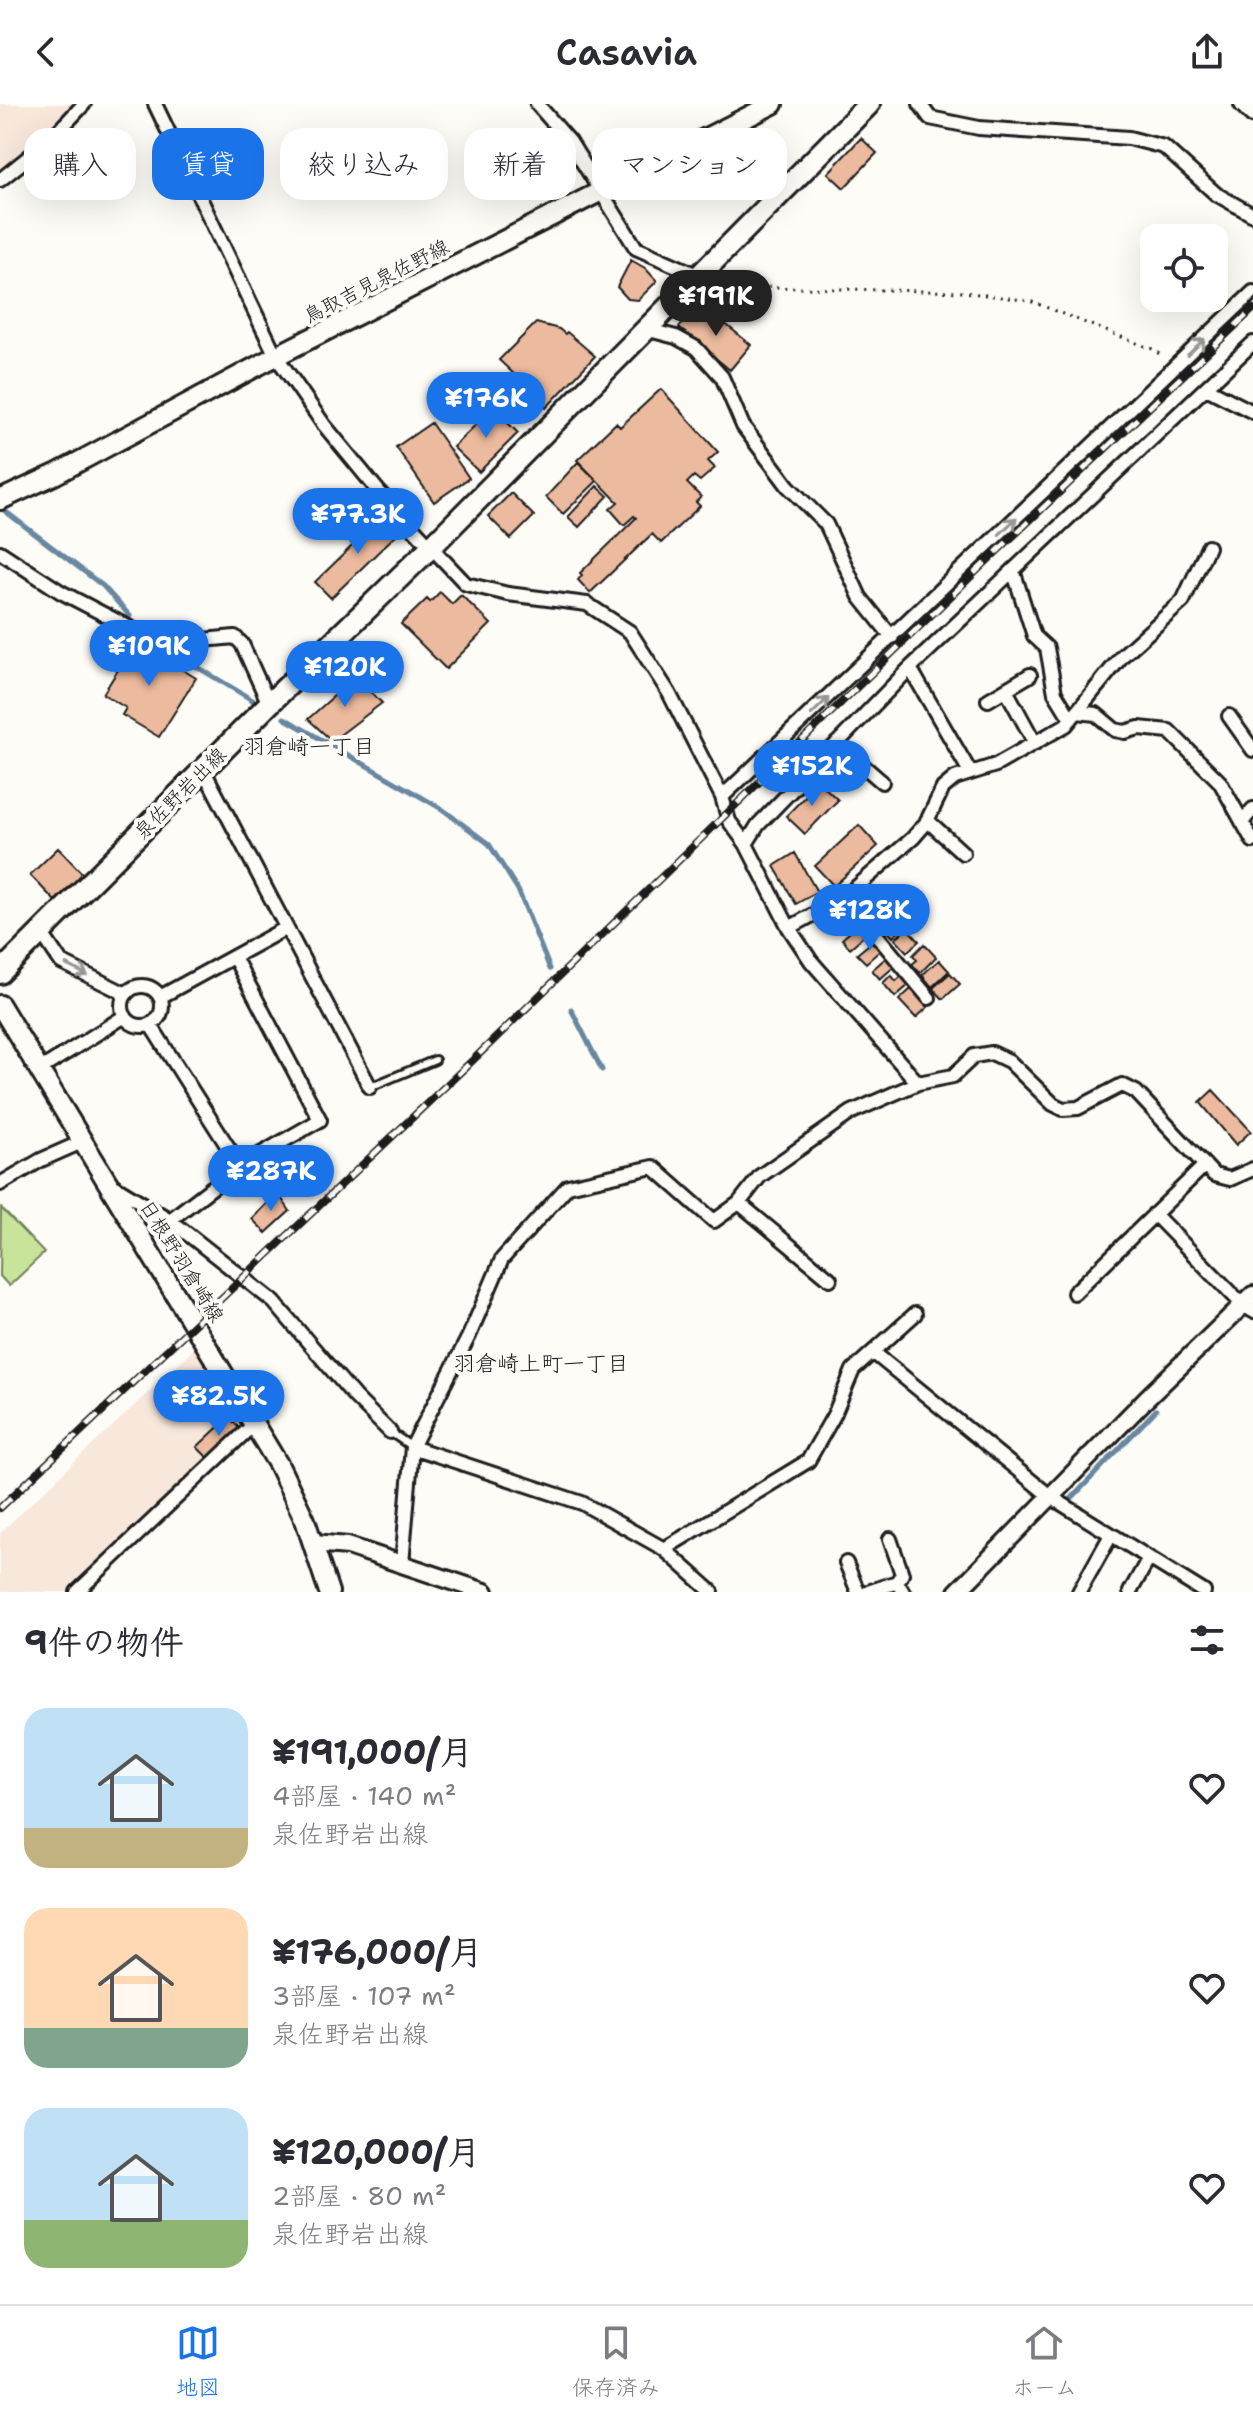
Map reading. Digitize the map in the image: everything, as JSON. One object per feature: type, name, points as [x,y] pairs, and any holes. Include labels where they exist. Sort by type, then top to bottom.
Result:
[{"type":"main road","name":"泉佐野岩出線","points":[[0,973],[431,547],[869,104]]},
{"type":"main road","name":"鳥取吉見泉佐野線","points":[[724,128],[769,105]]},
{"type":"main road","name":"鳥取吉見泉佐野線","points":[[0,500],[56,474],[276,356],[592,196]]},
{"type":"main road","name":"日根野羽倉崎線","points":[[0,1005],[278,1464],[314,1543],[329,1592]]},
{"type":"street","points":[[0,180],[50,140],[84,104]]},
{"type":"street","points":[[155,104],[276,356],[324,425],[466,584],[508,594],[587,604],[630,632],[669,693],[722,797],[729,821],[746,844],[789,928],[829,983],[918,1083]]},
{"type":"street","points":[[537,104],[570,142],[592,179]]},
{"type":"street","points":[[920,104],[930,118],[979,128],[1129,138],[1164,147],[1216,194],[1253,215]]},
{"type":"street","points":[[1243,104],[1253,114]]},
{"type":"street","points":[[605,200],[636,248],[697,275]]},
{"type":"street","points":[[722,797],[1253,292]]},
{"type":"street","points":[[645,329],[676,337],[696,348],[722,377],[743,426],[788,486],[826,524],[860,597],[892,637]]},
{"type":"street","points":[[746,844],[758,825],[910,668],[1253,343]]},
{"type":"street","points":[[1206,388],[1253,412]]},
{"type":"street","points":[[789,928],[845,897],[913,838],[927,820],[943,788],[970,772],[996,765],[1035,743],[1074,715],[1122,656],[1183,601],[1208,547]]},
{"type":"street","points":[[0,552],[61,592],[161,644],[235,637],[242,644],[269,704]]},
{"type":"street","points":[[1013,570],[1034,636],[1047,648],[1055,693],[1074,715]]},
{"type":"street","points":[[910,668],[970,772]]},
{"type":"street","points":[[988,700],[1030,675]]},
{"type":"street","points":[[1006,690],[1035,743]]},
{"type":"street","points":[[1074,715],[1096,714],[1115,730],[1125,732],[1153,727],[1169,731],[1220,782],[1253,841]]},
{"type":"street","points":[[1229,716],[1253,750]]},
{"type":"street","points":[[837,743],[882,782]]},
{"type":"street","points":[[203,769],[370,1087]]},
{"type":"street","points":[[1242,822],[1253,809]]},
{"type":"street","points":[[927,820],[963,853]]},
{"type":"street","points":[[845,897],[929,998]]},
{"type":"street","points":[[160,997],[286,928]]},
{"type":"street","points":[[41,932],[61,962],[126,994]]},
{"type":"street","points":[[170,1220],[240,1166],[320,1120],[234,957]]},
{"type":"street","points":[[144,986],[160,997],[162,1010],[150,1024],[138,1026],[125,1016],[122,1007],[126,994],[131,989],[144,986]]},
{"type":"street","points":[[39,1070],[125,1016]]},
{"type":"street","points":[[150,1024],[240,1166]]},
{"type":"street","points":[[402,1564],[412,1447],[469,1336],[502,1259],[568,1186],[653,1167],[714,1221],[739,1203],[760,1176],[852,1112],[918,1083],[953,1076],[974,1056],[992,1053],[1009,1061],[1053,1104],[1063,1109],[1078,1108],[1122,1085],[1136,1092],[1214,1175],[1230,1179],[1253,1169]]},
{"type":"street","points":[[0,1184],[41,1160],[84,1141]]},
{"type":"street","points":[[1074,1293],[1205,1165]]},
{"type":"street","points":[[108,1183],[170,1220],[274,1302],[355,1397],[390,1432]]},
{"type":"street","points":[[739,1203],[830,1279]]},
{"type":"street","points":[[957,1592],[1250,1304],[1154,1214]]},
{"type":"street","points":[[664,1549],[808,1461],[834,1415],[853,1370],[915,1314]]},
{"type":"street","points":[[874,1353],[1051,1497],[1149,1558],[1182,1586],[1204,1592]]},
{"type":"street","points":[[77,1592],[255,1423]]},
{"type":"street","points":[[412,1447],[582,1503],[664,1549],[712,1592]]},
{"type":"street","points":[[1079,1592],[1111,1535]]},
{"type":"street","points":[[868,1592],[900,1587],[902,1574],[890,1539]]},
{"type":"street","points":[[314,1543],[348,1546],[485,1592]]},
{"type":"street","points":[[1130,1592],[1149,1558]]},
{"type":"street","points":[[846,1563],[858,1592]]},
{"type":"lane","points":[[370,1087],[435,1060]]},
{"type":"lane","points":[[390,1432],[412,1447]]},
{"type":"path","points":[[697,275],[765,287],[964,292],[1030,301],[1152,349],[1176,366]]},
{"type":"shaded area","points":[[0,104],[72,104],[50,128],[24,128],[24,150],[0,169]]},
{"type":"shaded area","points":[[198,1345],[243,1421],[243,1429],[71,1592],[0,1592],[0,1533]]},
{"type":"green space","points":[[1,1208],[44,1253],[9,1286],[0,1276]]},
{"type":"building","points":[[861,138],[877,153],[844,188],[828,173]]},
{"type":"building","points":[[631,260],[645,268],[657,281],[638,300],[628,299],[617,287]]},
{"type":"building","points":[[712,313],[751,345],[730,370],[679,328],[690,314]]},
{"type":"building","points":[[536,323],[559,329],[565,334],[567,332],[595,356],[546,408],[528,389],[519,398],[508,386],[517,377],[499,360]]},
{"type":"building","points":[[661,389],[718,452],[708,461],[715,468],[700,481],[694,476],[687,483],[701,497],[696,502],[700,506],[661,543],[652,534],[590,593],[578,580],[582,575],[580,573],[636,518],[634,516],[624,525],[610,509],[618,502],[577,460],[616,423],[620,427]]},
{"type":"building","points":[[493,408],[518,433],[479,472],[453,447]]},
{"type":"building","points":[[431,423],[469,478],[434,502],[396,447]]},
{"type":"building","points":[[578,462],[597,481],[563,514],[546,497]]},
{"type":"building","points":[[597,486],[608,496],[579,527],[568,517]]},
{"type":"building","points":[[511,493],[534,516],[511,539],[488,516]]},
{"type":"building","points":[[385,514],[401,530],[331,598],[315,582]]},
{"type":"building","points":[[440,592],[452,604],[461,595],[491,624],[446,669],[401,624],[427,599],[430,602]]},
{"type":"building","points":[[136,641],[196,678],[159,737],[122,715],[126,708],[103,694]]},
{"type":"building","points":[[355,677],[382,703],[332,741],[308,719]]},
{"type":"building","points":[[819,782],[838,800],[805,834],[786,816]]},
{"type":"building","points":[[859,825],[878,846],[834,886],[815,866]]},
{"type":"building","points":[[58,848],[83,874],[55,901],[30,875]]},
{"type":"building","points":[[795,853],[817,892],[796,904],[774,866]]},
{"type":"building","points":[[871,889],[879,898],[868,909],[859,900]]},
{"type":"building","points":[[881,900],[892,912],[881,923],[869,911]]},
{"type":"building","points":[[842,908],[850,917],[838,927],[830,918]]},
{"type":"building","points":[[894,914],[905,926],[893,937],[882,925]]},
{"type":"building","points":[[858,925],[866,934],[850,948],[842,939]]},
{"type":"building","points":[[907,928],[919,941],[907,952],[895,939]]},
{"type":"building","points":[[874,940],[882,949],[866,963],[857,954]]},
{"type":"building","points":[[924,944],[936,957],[920,973],[912,964],[917,960],[913,955]]},
{"type":"building","points":[[888,956],[896,965],[880,979],[872,970]]},
{"type":"building","points":[[939,960],[949,971],[932,987],[922,975]]},
{"type":"building","points":[[950,973],[960,984],[943,999],[933,988]]},
{"type":"building","points":[[891,975],[896,981],[903,975],[910,984],[895,997],[883,983]]},
{"type":"building","points":[[911,989],[928,1007],[916,1018],[899,1000]]},
{"type":"building","points":[[1213,1090],[1251,1131],[1236,1145],[1200,1102]]},
{"type":"building","points":[[277,1192],[290,1211],[266,1233],[252,1219]]},
{"type":"building","points":[[229,1417],[241,1430],[209,1459],[197,1447]]},
{"type":"waterway","points":[[1,508],[103,586],[130,616]]},
{"type":"waterway","points":[[174,653],[254,701]]},
{"type":"waterway","points":[[284,718],[442,809],[489,844],[518,890],[550,969]]},
{"type":"waterway","points":[[571,1009],[602,1070]]},
{"type":"waterway","points":[[1070,1500],[1156,1410]]},
{"type":"railway","points":[[0,1508],[473,1060],[990,558],[1253,309]]},
{"type":"district","name":"羽倉崎一丁目","points":[[309,746]]},
{"type":"district","name":"羽倉崎上町一丁目","points":[[541,1363]]}]
